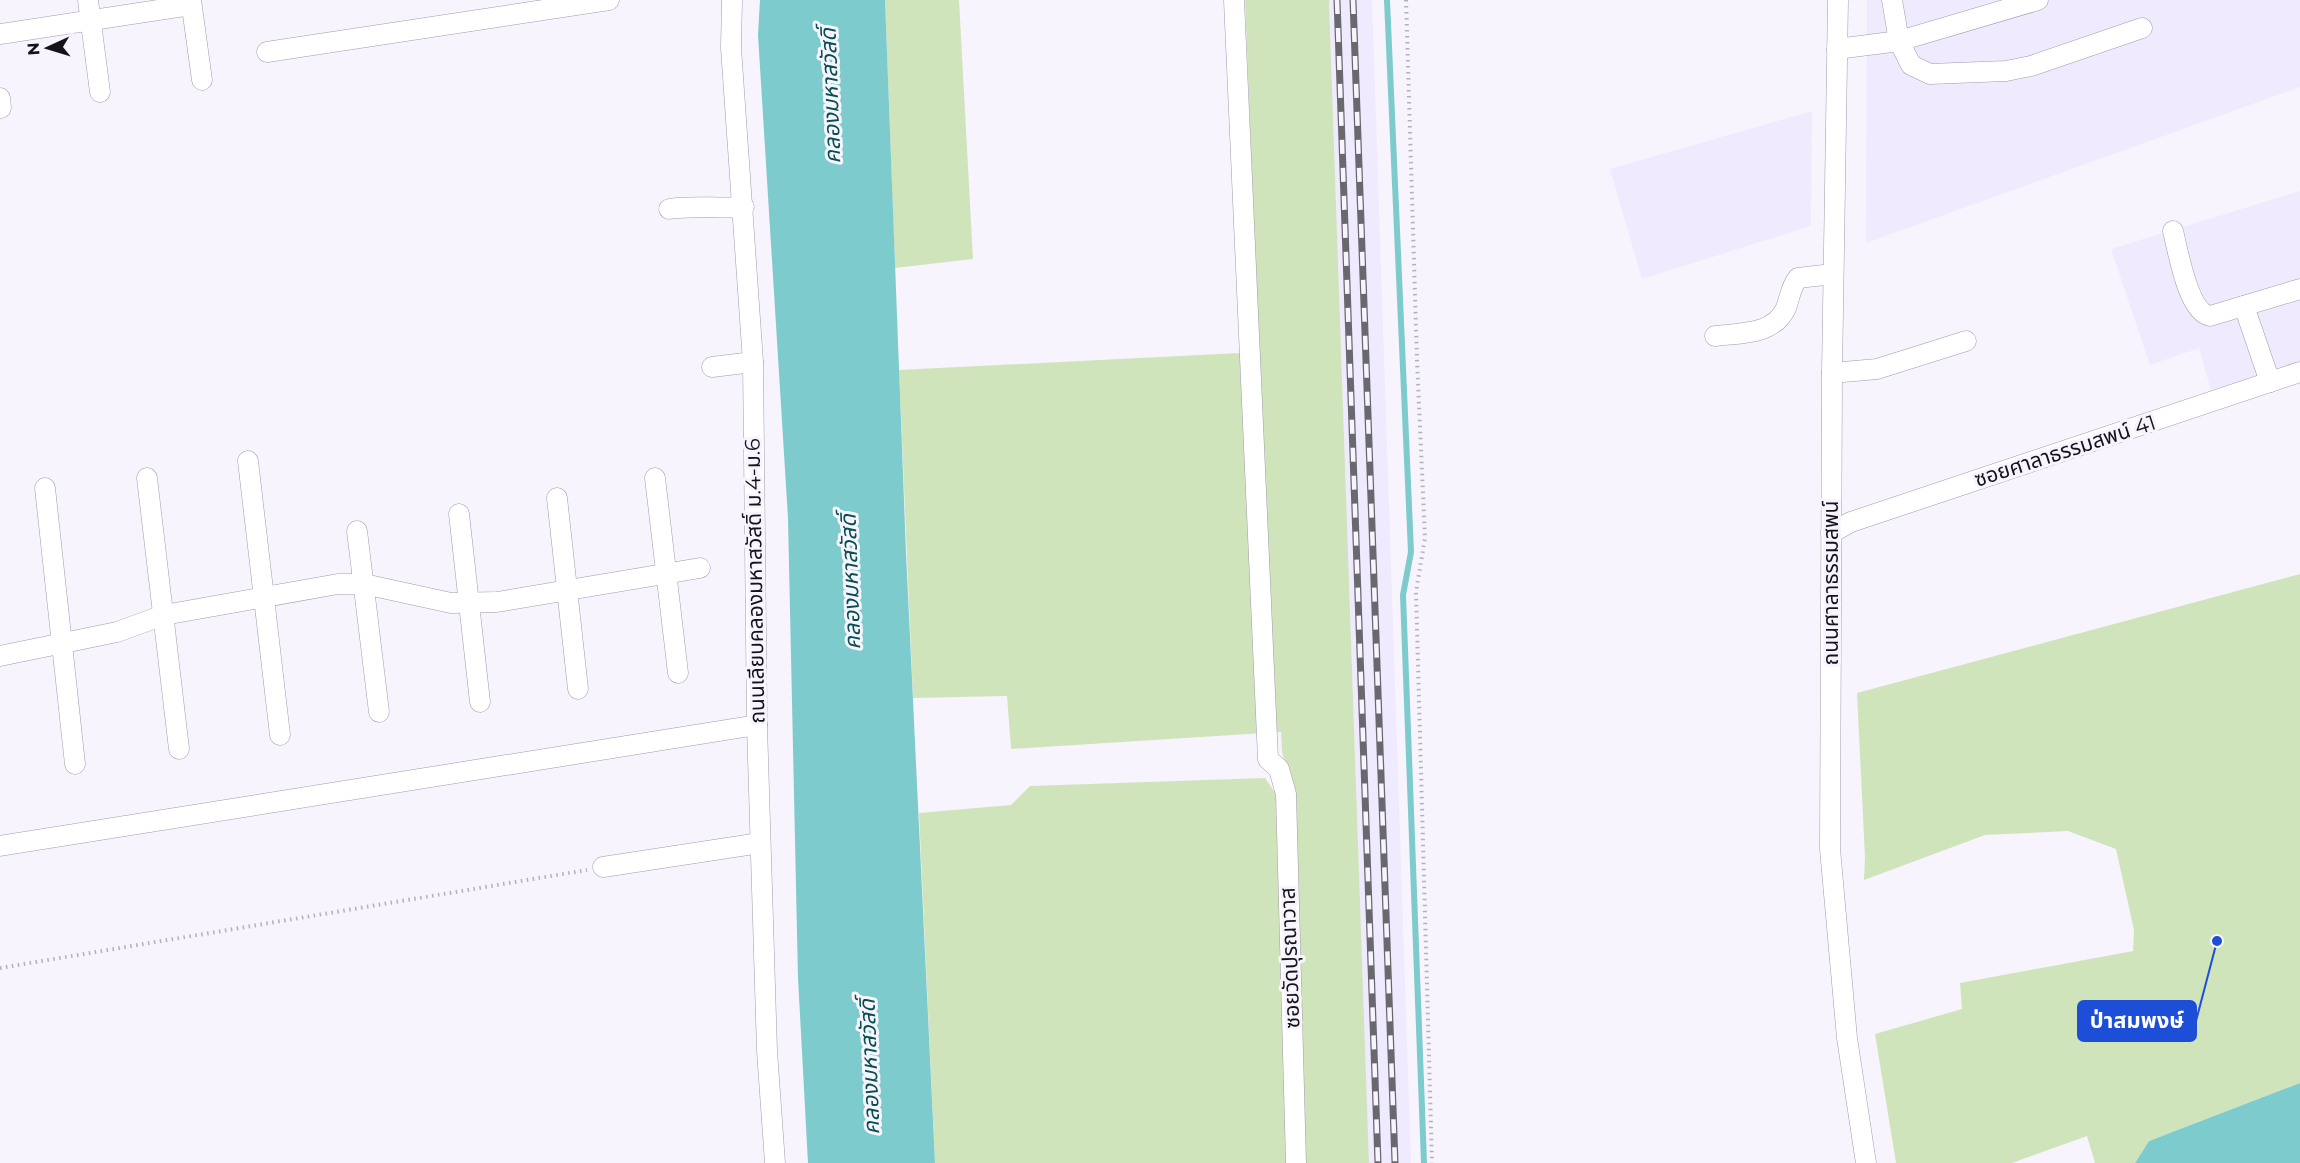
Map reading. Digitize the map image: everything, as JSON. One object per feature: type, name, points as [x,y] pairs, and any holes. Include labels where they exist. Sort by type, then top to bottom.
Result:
[{"type":"street","points":[[88,0],[100,92]]},
{"type":"street","points":[[267,52],[609,0]]},
{"type":"street","name":"ถนนเลียบคลองมหาสวัสดิ์ ม.4-ม.6","points":[[732,0],[731,48],[744,207],[753,362],[760,843],[767,1051],[775,1163]]},
{"type":"street","name":"ซอยวัดปุรณาวาส","points":[[1234,0],[1268,759],[1278,769],[1286,794],[1296,1163]]},
{"type":"street","name":"ถนนศาลาธรรมสพน์","points":[[1838,0],[1830,532],[1830,849],[1847,1038],[1866,1163]]},
{"type":"street","points":[[1892,0],[1899,41],[1911,65],[1930,74],[2006,70],[2031,66],[2142,28]]},
{"type":"street","points":[[1837,49],[1899,41],[2038,0]]},
{"type":"street","points":[[0,34],[191,3],[202,80]]},
{"type":"street","points":[[669,209],[691,205],[705,208],[744,207]]},
{"type":"street","points":[[2173,231],[2196,307],[2203,314],[2210,316],[2300,289]]},
{"type":"street","points":[[1715,336],[1760,330],[1774,324],[1783,315],[1793,283],[1798,278],[1833,274]]},
{"type":"street","points":[[2244,306],[2270,382]]},
{"type":"street","points":[[1832,373],[1877,369],[1966,341]]},
{"type":"street","points":[[712,367],[753,362]]},
{"type":"street","name":"ซอยศาลาธรรมสพน์ 41","points":[[1830,532],[1863,518],[2300,372]]},
{"type":"street","points":[[248,461],[280,735]]},
{"type":"street","points":[[147,478],[179,749]]},
{"type":"street","points":[[655,478],[678,673]]},
{"type":"street","points":[[45,488],[64,643],[75,764]]},
{"type":"street","points":[[557,498],[578,689]]},
{"type":"street","points":[[459,514],[480,702]]},
{"type":"street","points":[[357,531],[379,712]]},
{"type":"street","points":[[0,656],[117,632],[164,615],[338,584],[364,584],[451,603],[497,602],[700,568]]},
{"type":"street","points":[[0,846],[757,725]]},
{"type":"street","points":[[603,867],[760,843]]},
{"type":"path","points":[[1406,0],[1425,538],[1416,592],[1432,1163]]},
{"type":"path","points":[[0,968],[603,867]]},
{"type":"shaded area","points":[[1329,0],[1372,0],[1411,1163],[1369,1163]]},
{"type":"shaded area","points":[[1867,0],[2300,0],[2300,87],[1866,243]]},
{"type":"shaded area","points":[[1812,111],[1811,226],[1642,279],[1610,169]]},
{"type":"shaded area","points":[[2300,191],[2300,362],[2212,394],[2199,348],[2150,365],[2111,249]]},
{"type":"green space","points":[[885,0],[959,0],[973,259],[895,268]]},
{"type":"green space","points":[[1245,0],[1329,0],[1369,1163],[1303,1163],[1294,796],[1282,752],[1281,732],[1011,749],[1007,696],[913,698],[899,370],[1259,352]]},
{"type":"green space","points":[[2300,574],[2300,1083],[2149,1141],[2135,1163],[2095,1163],[2087,1136],[2012,1163],[1896,1163],[1875,1034],[1962,1009],[1960,983],[2133,951],[2134,930],[2116,849],[2068,831],[1985,835],[1864,880],[1865,857],[1857,693]]},
{"type":"green space","points":[[1265,778],[1276,794],[1288,1163],[935,1163],[919,813],[1011,805],[1030,786]]},
{"type":"water","name":"คลองมหาสวัสดิ์","points":[[760,0],[885,0],[906,553],[935,1163],[808,1163],[798,978],[788,518],[758,35]]},
{"type":"water","points":[[2300,1083],[2300,1163],[2135,1163],[2149,1141]]},
{"type":"waterway","points":[[1387,0],[1411,552],[1403,595],[1424,1163]]},
{"type":"railway","points":[[1337,0],[1378,1163]]},
{"type":"railway","points":[[1353,0],[1395,1163]]},
{"type":"place","name":"ป่าสมพงษ์","points":[[2217,941]]}]
